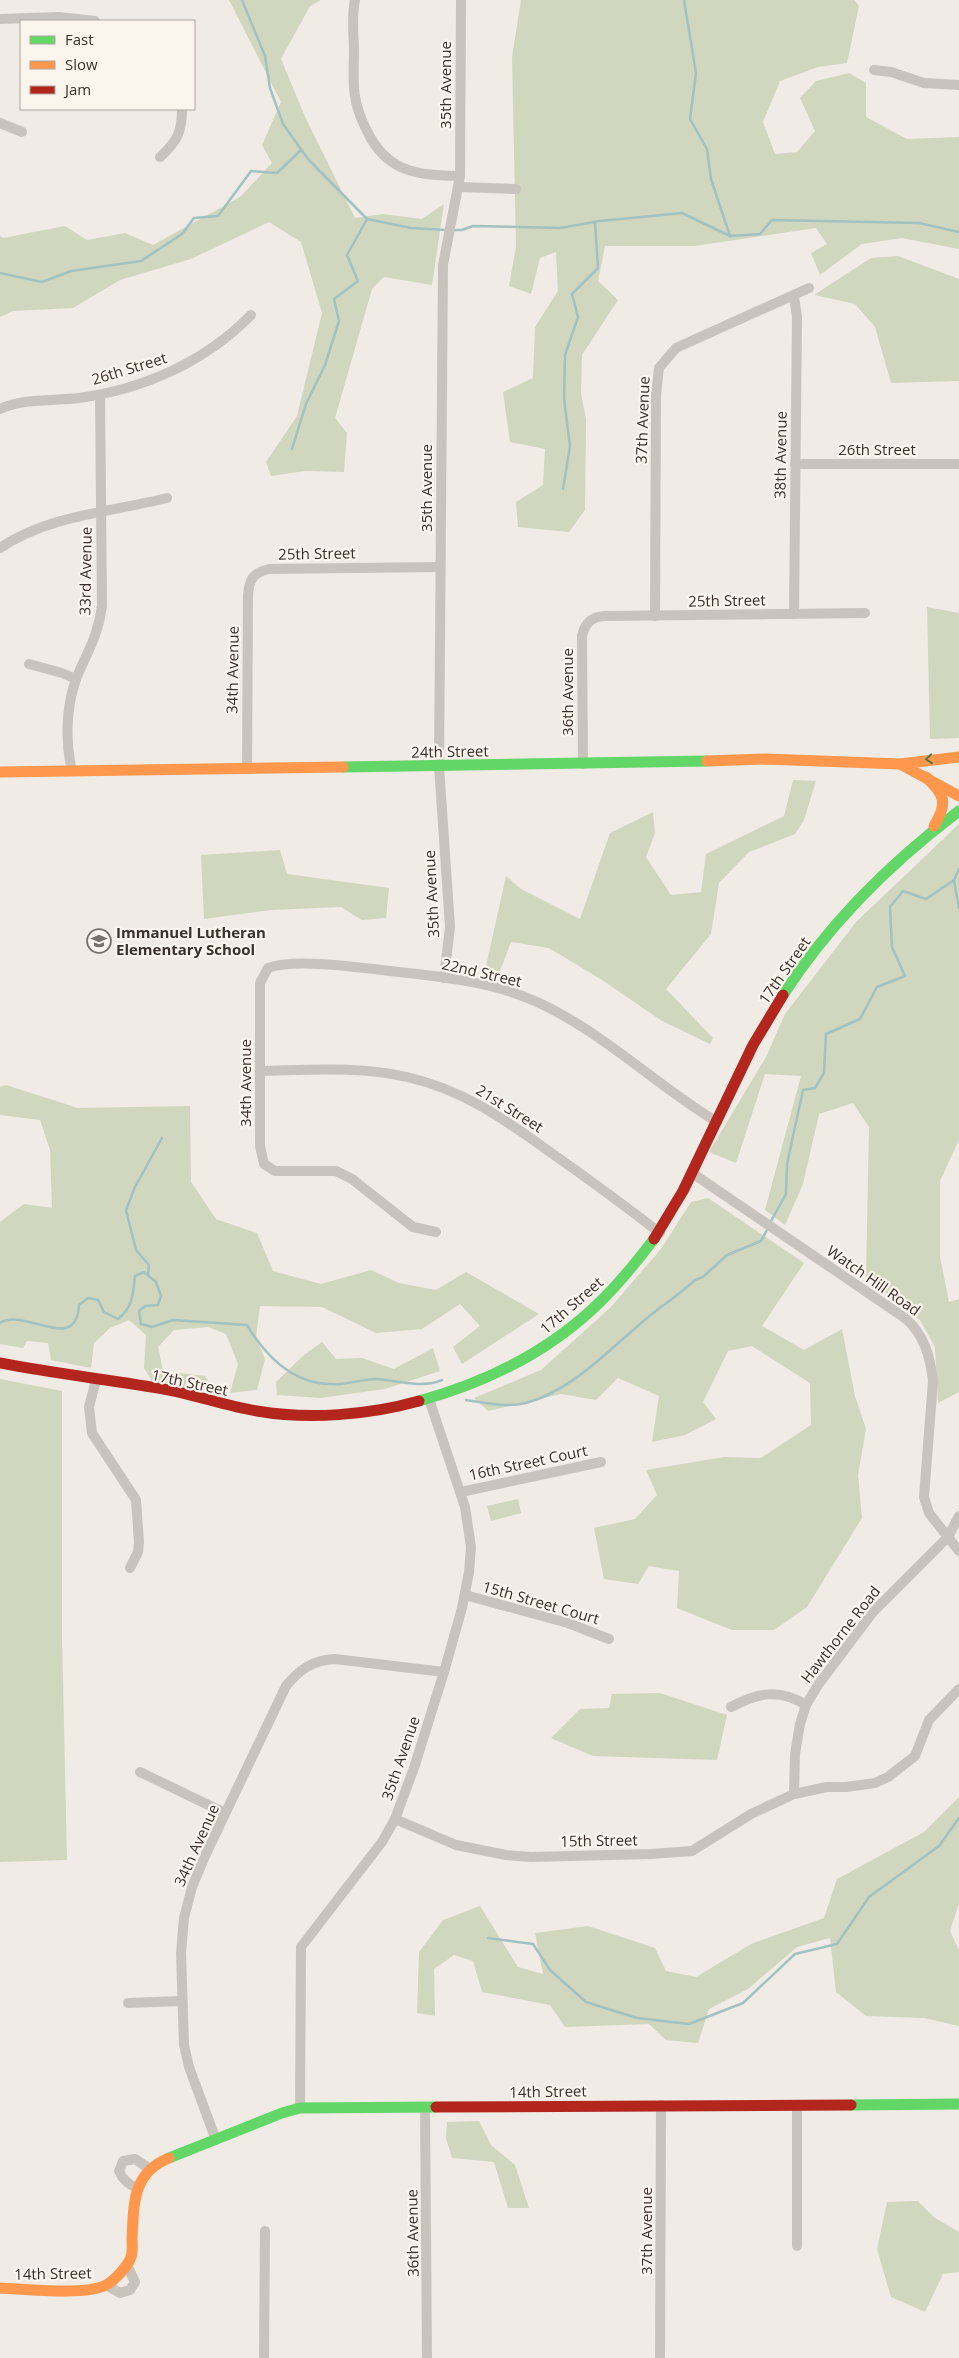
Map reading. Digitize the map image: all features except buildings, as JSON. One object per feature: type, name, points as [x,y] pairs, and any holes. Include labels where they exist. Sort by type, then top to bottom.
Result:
[{"type":"street","points":[[355,0],[353,66],[356,109],[378,152],[386,159],[408,170],[422,174],[460,176]]},
{"type":"street","name":"35th Avenue","points":[[444,978],[450,927],[439,766],[443,265],[460,176],[461,0]]},
{"type":"street","points":[[0,19],[59,17],[87,20]]},
{"type":"street","points":[[341,67],[353,66]]},
{"type":"street","points":[[874,70],[891,72],[924,83],[959,85]]},
{"type":"street","points":[[160,157],[174,144],[179,132],[182,110]]},
{"type":"street","points":[[0,123],[22,132]]},
{"type":"street","points":[[459,187],[516,189]]},
{"type":"street","name":"37th Avenue","points":[[655,616],[656,394],[659,368],[676,348],[810,288]]},
{"type":"street","name":"38th Avenue","points":[[794,296],[797,317],[794,614]]},
{"type":"street","name":"26th Street","points":[[0,409],[19,403],[100,394],[178,369],[208,352],[251,315]]},
{"type":"street","name":"33rd Avenue","points":[[72,771],[67,744],[68,721],[76,680],[96,636],[102,606],[100,394]]},
{"type":"street","name":"26th Street","points":[[795,464],[959,464]]},
{"type":"street","points":[[0,548],[38,528],[167,498]]},
{"type":"street","name":"25th Street","points":[[255,573],[269,569],[440,567]]},
{"type":"street","name":"34th Avenue","points":[[247,769],[248,596],[250,581],[255,573]]},
{"type":"street","name":"25th Street","points":[[589,621],[598,617],[865,614]]},
{"type":"street","name":"36th Avenue","points":[[582,764],[582,636],[589,621]]},
{"type":"street","points":[[29,664],[76,680]]},
{"type":"street","name":"24th Street","points":[[0,772],[582,764],[766,759],[900,764],[959,757]]},
{"type":"street","name":"24th Street","points":[[900,764],[959,796]]},
{"type":"street","name":"24th Street","points":[[926,777],[938,788],[944,802],[942,813],[928,835]]},
{"type":"street","name":"17th Street","points":[[0,1363],[192,1395],[250,1410],[274,1414],[341,1414],[374,1411],[429,1399],[474,1384],[544,1348],[599,1304],[660,1233],[692,1173],[754,1044],[806,961],[866,890],[928,835],[959,811]]},
{"type":"street","name":"22nd Street","points":[[265,972],[275,966],[284,964],[332,965],[444,978],[518,994],[582,1026],[691,1106],[717,1122]]},
{"type":"street","name":"34th Avenue","points":[[265,972],[260,983],[260,1146],[264,1164],[275,1171],[336,1171],[352,1179],[413,1227],[436,1232]]},
{"type":"street","name":"21st Street","points":[[260,1071],[333,1069],[378,1072],[408,1077],[454,1092],[480,1103],[504,1119],[612,1196],[660,1233]]},
{"type":"street","name":"Watch Hill Road","points":[[692,1173],[905,1318],[921,1335],[931,1367],[932,1381],[924,1497],[929,1513],[959,1551]]},
{"type":"street","points":[[96,1380],[89,1407],[92,1433],[136,1500],[139,1542],[138,1552],[130,1568]]},
{"type":"street","name":"35th Avenue","points":[[300,2108],[301,1947],[382,1842],[395,1819],[414,1768],[444,1672],[470,1572],[471,1547],[465,1507],[429,1399]]},
{"type":"street","name":"16th Street Court","points":[[461,1492],[601,1462]]},
{"type":"street","name":"Hawthorne Road","points":[[794,1794],[795,1754],[806,1705],[818,1685],[873,1612],[948,1537],[959,1516]]},
{"type":"street","name":"15th Street Court","points":[[465,1595],[568,1623],[610,1639]]},
{"type":"street","name":"34th Avenue","points":[[216,2140],[186,2057],[182,2001],[182,1948],[188,1902],[205,1856],[286,1686],[306,1666],[323,1660],[335,1659],[444,1672]]},
{"type":"street","name":"15th Street","points":[[395,1819],[456,1845],[506,1855],[531,1857],[683,1853],[702,1846],[751,1814],[794,1794],[827,1787],[846,1787],[875,1783],[888,1777],[915,1756],[929,1720],[959,1689]]},
{"type":"street","points":[[731,1707],[751,1696],[778,1694],[792,1696],[806,1705]]},
{"type":"street","points":[[140,1772],[226,1813]]},
{"type":"street","points":[[128,2003],[182,2001]]},
{"type":"street","name":"14th Street","points":[[0,2288],[89,2290],[106,2285],[121,2272],[132,2252],[134,2204],[138,2188],[150,2169],[161,2160],[300,2108],[959,2104]]},
{"type":"street","name":"37th Avenue","points":[[660,2358],[661,2105]]},
{"type":"street","points":[[797,2106],[797,2246]]},
{"type":"street","name":"36th Avenue","points":[[425,2107],[427,2358]]},
{"type":"street","points":[[138,2188],[126,2183],[122,2177],[119,2171],[124,2161],[135,2159],[150,2169]]},
{"type":"street","points":[[264,2358],[265,2231]]},
{"type":"street","name":"14th Street","points":[[106,2285],[120,2293],[130,2290],[135,2282],[132,2271],[127,2264]]},
{"type":"green space","points":[[229,0],[321,0],[310,6],[281,59],[306,119],[355,218],[383,214],[422,219],[444,204],[432,285],[384,277],[372,289],[335,418],[347,433],[344,472],[305,471],[271,476],[266,462],[297,416],[322,313],[301,242],[269,222],[191,259],[120,280],[73,308],[13,311],[0,317],[0,236],[3,238],[65,226],[87,240],[125,233],[153,245],[240,197],[272,163],[262,145],[281,102]]},
{"type":"green space","points":[[521,0],[854,0],[859,6],[847,63],[818,67],[780,81],[763,122],[775,154],[797,152],[815,131],[800,98],[816,81],[849,73],[866,83],[866,117],[907,139],[959,137],[959,249],[902,238],[862,244],[820,275],[811,253],[827,244],[816,228],[694,246],[605,246],[598,281],[618,300],[582,355],[581,393],[586,419],[585,510],[569,532],[518,527],[516,502],[543,485],[545,449],[510,442],[503,392],[533,378],[535,327],[558,291],[556,252],[540,258],[531,294],[509,286],[516,247],[512,57]]},
{"type":"green space","points":[[898,256],[959,279],[959,381],[891,383],[875,327],[855,304],[814,295],[871,258]]},
{"type":"green space","points":[[927,607],[959,613],[959,738],[930,739]]},
{"type":"green space","points":[[793,780],[816,781],[804,820],[795,834],[749,852],[719,883],[711,934],[666,989],[713,1038],[710,1044],[662,1021],[602,980],[549,948],[511,942],[496,982],[483,980],[506,876],[521,889],[580,919],[610,833],[653,812],[655,833],[646,857],[671,895],[701,892],[706,854],[784,816]]},
{"type":"green space","points":[[959,824],[959,1140],[940,1181],[940,1257],[949,1302],[959,1299],[959,1392],[938,1403],[935,1347],[920,1320],[866,1278],[869,1127],[853,1103],[819,1114],[803,1184],[785,1225],[765,1210],[801,1076],[765,1074],[736,1163],[709,1152],[766,1057],[785,1014],[856,922]]},
{"type":"green space","points":[[280,850],[287,874],[389,888],[386,918],[362,920],[341,907],[271,910],[204,919],[201,855]]},
{"type":"green space","points":[[6,1085],[78,1108],[190,1106],[191,1182],[216,1219],[257,1233],[273,1271],[321,1284],[371,1270],[399,1283],[436,1290],[466,1272],[539,1314],[462,1364],[453,1347],[480,1326],[460,1304],[422,1329],[376,1333],[322,1307],[260,1306],[256,1337],[265,1359],[257,1390],[230,1393],[238,1364],[226,1334],[208,1327],[174,1330],[158,1347],[163,1371],[205,1376],[215,1392],[152,1381],[144,1368],[146,1335],[129,1320],[110,1328],[94,1343],[91,1368],[51,1360],[48,1343],[27,1341],[23,1348],[0,1344],[0,1222],[24,1204],[52,1208],[50,1150],[40,1120],[0,1115],[0,1087]]},
{"type":"green space","points":[[708,1198],[804,1263],[762,1326],[804,1350],[842,1329],[855,1396],[866,1429],[858,1475],[862,1518],[807,1607],[774,1630],[732,1630],[677,1608],[679,1571],[649,1566],[638,1584],[604,1579],[594,1528],[635,1519],[657,1495],[646,1470],[724,1457],[761,1458],[811,1425],[810,1383],[752,1346],[728,1351],[703,1402],[716,1419],[685,1435],[652,1442],[659,1396],[618,1378],[596,1400],[561,1394],[488,1411],[474,1398],[541,1370],[610,1308],[661,1249],[691,1202]]},
{"type":"green space","points":[[322,1342],[336,1359],[362,1358],[394,1369],[433,1348],[440,1371],[385,1389],[320,1398],[277,1395],[276,1382],[304,1355]]},
{"type":"green space","points":[[0,1379],[62,1391],[62,1636],[67,1860],[0,1862]]},
{"type":"green space","points":[[518,1499],[521,1513],[491,1521],[487,1506]]},
{"type":"green space","points":[[660,1693],[727,1715],[717,1760],[593,1756],[551,1738],[580,1709],[609,1708],[612,1694]]},
{"type":"green space","points":[[959,1797],[959,1903],[950,1931],[959,1950],[959,2026],[924,2018],[866,2016],[836,1992],[830,1938],[797,1947],[748,1989],[709,2009],[698,2043],[666,2040],[649,2024],[565,2027],[550,2005],[482,1992],[473,1961],[454,1955],[434,1969],[435,2016],[417,2013],[419,1952],[443,1920],[480,1906],[518,1967],[543,1974],[535,1933],[588,1926],[655,1948],[666,1971],[696,1977],[751,1944],[824,1918],[837,1879],[924,1832]]},
{"type":"green space","points":[[479,2121],[491,2145],[515,2165],[529,2208],[508,2208],[494,2162],[452,2158],[446,2138],[447,2122]]},
{"type":"green space","points":[[918,2201],[935,2218],[959,2232],[959,2272],[943,2274],[925,2312],[891,2297],[877,2249],[887,2202]]},
{"type":"waterway","points":[[242,0],[265,56],[270,88],[283,124],[308,159],[367,219],[411,228],[446,230]]},
{"type":"waterway","points":[[684,0],[696,73],[690,119],[707,149],[711,179],[730,236]]},
{"type":"waterway","points":[[0,273],[42,282],[71,271],[141,261],[182,234],[194,218],[218,216],[251,171],[277,173],[301,150]]},
{"type":"waterway","points":[[452,230],[462,230],[473,226],[560,228],[600,221],[682,213],[730,236],[760,234],[772,220],[919,223],[959,232]]},
{"type":"waterway","points":[[292,449],[306,404],[325,365],[339,321],[334,299],[358,281],[347,255],[367,219]]},
{"type":"waterway","points":[[563,489],[570,446],[564,399],[565,355],[578,317],[572,294],[598,268],[595,222]]},
{"type":"waterway","points":[[770,1223],[786,1194],[787,1164],[803,1090],[815,1088],[824,1073],[826,1034],[860,1019],[877,987],[905,976],[892,947],[890,907],[903,891],[926,899],[954,880],[959,869]]},
{"type":"waterway","points":[[954,881],[959,908]]},
{"type":"waterway","points":[[148,1275],[149,1265],[136,1250],[126,1210],[135,1187],[162,1138]]},
{"type":"waterway","points":[[466,1400],[496,1405],[511,1405],[526,1403],[559,1389],[591,1367],[647,1318],[695,1280],[703,1277],[727,1255],[761,1241],[768,1228]]},
{"type":"waterway","points":[[0,1323],[10,1320],[22,1320],[48,1327],[69,1327],[76,1319],[79,1305],[88,1298],[98,1300],[104,1312],[118,1319],[127,1310],[129,1305],[133,1294],[135,1276],[144,1272],[156,1282],[161,1296],[158,1305],[145,1306],[139,1311],[141,1324],[152,1327],[173,1320],[247,1325],[264,1350],[285,1369],[297,1376],[325,1384],[341,1384],[375,1379],[426,1384],[442,1380]]},
{"type":"waterway","points":[[488,1938],[533,1944],[550,1970],[586,2002],[637,2018],[689,2024],[743,2003],[795,1954],[837,1944],[869,1897],[939,1846],[959,1818]]},
{"type":"traffic: fast","points":[[343,767],[707,761]]},
{"type":"traffic: fast","points":[[783,995],[801,968],[841,918],[909,851],[959,811]]},
{"type":"traffic: fast","points":[[419,1401],[494,1374],[562,1335],[609,1293],[654,1239]]},
{"type":"traffic: fast","points":[[851,2105],[959,2104]]},
{"type":"traffic: fast","points":[[169,2158],[282,2113],[300,2108],[436,2107]]},
{"type":"traffic: slow","points":[[707,761],[766,759],[900,764],[959,757]]},
{"type":"traffic: slow","points":[[900,764],[959,796]]},
{"type":"traffic: slow","points":[[0,772],[343,767]]},
{"type":"traffic: slow","points":[[926,777],[941,794],[943,805],[934,826]]},
{"type":"traffic: slow","points":[[0,2288],[84,2290],[106,2285],[117,2277],[131,2257],[137,2191],[148,2172],[157,2164],[169,2158]]},
{"type":"traffic: jam","points":[[654,1239],[683,1191],[753,1045],[783,995]]},
{"type":"traffic: jam","points":[[0,1363],[169,1390],[246,1409],[277,1414],[339,1415],[380,1410],[419,1401]]},
{"type":"traffic: jam","points":[[436,2107],[851,2105]]},
{"type":"place","name":"Immanuel Lutheran Elementary School","points":[[99,941]]}]
